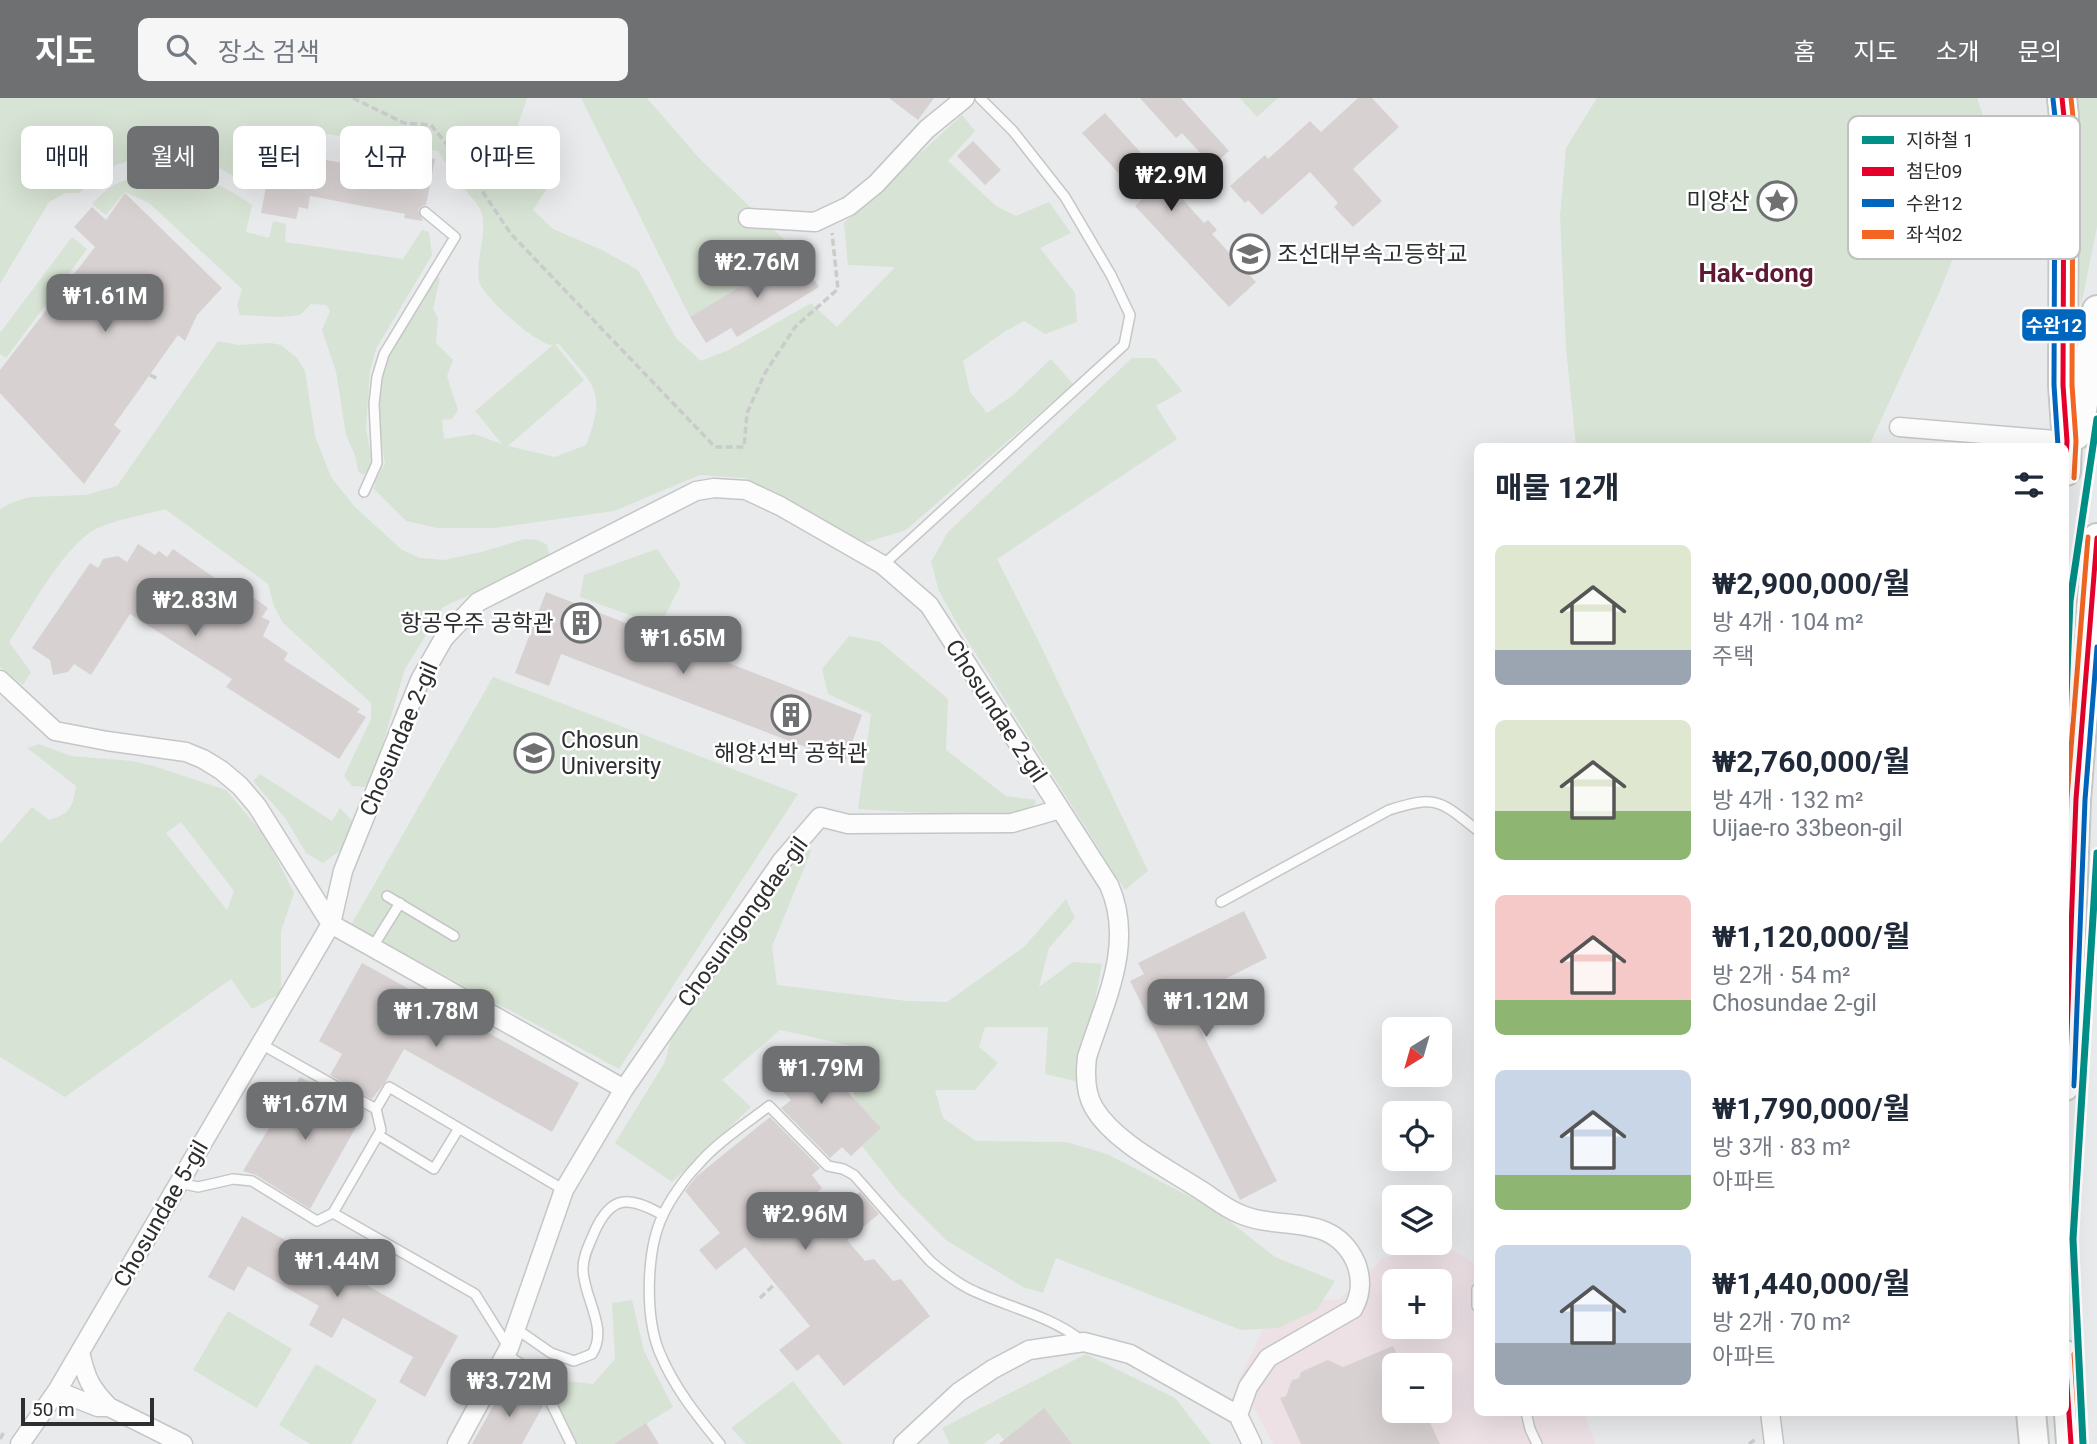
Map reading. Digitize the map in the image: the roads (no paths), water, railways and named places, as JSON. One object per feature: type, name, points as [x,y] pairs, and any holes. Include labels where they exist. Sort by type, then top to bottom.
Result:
[{"type":"main road","points":[[2062,98],[2064,116]]},
{"type":"main road","points":[[2063,259],[2063,384],[2067,441]]},
{"type":"main road","points":[[2069,460],[2081,417],[2097,310]]},
{"type":"main road","points":[[2069,982],[2076,799],[2097,538]]},
{"type":"main road","points":[[2069,742],[2075,745],[2081,742]]},
{"type":"main road","points":[[2069,1415],[2071,1444]]},
{"type":"main road","points":[[2031,1416],[2034,1444]]},
{"type":"street","points":[[748,218],[803,223],[830,217],[866,193],[927,130],[965,98]]},
{"type":"street","points":[[1899,427],[2067,441]]},
{"type":"street","name":"Chosundae 2-gil","points":[[331,925],[343,871],[420,680],[444,638],[478,602],[704,488],[746,490],[780,506],[883,565],[929,605],[1109,885],[1119,912],[1120,943],[1117,963],[1087,1057],[1086,1084],[1094,1109],[1105,1123],[1125,1140],[1240,1215],[1316,1227],[1331,1234],[1351,1254],[1358,1269],[1360,1288],[1353,1309],[1268,1358],[1248,1387],[1238,1415]]},
{"type":"street","points":[[0,680],[55,732],[186,752],[221,770],[240,786],[257,806],[331,925],[624,1089]]},
{"type":"street","name":"Chosunigongdae-gil","points":[[457,1444],[507,1351],[564,1190],[624,1089],[782,862],[820,817],[848,824],[1012,823],[1060,809]]},
{"type":"street","name":"Chosundae 5-gil","points":[[20,1444],[57,1391],[331,925]]},
{"type":"street","points":[[903,1444],[959,1392],[993,1369],[1029,1350],[1084,1342],[1130,1354],[1238,1415],[1252,1444]]},
{"type":"street","points":[[80,1352],[84,1371],[93,1391],[109,1407],[183,1444]]},
{"type":"street","points":[[57,1391],[98,1407],[109,1407]]},
{"type":"street","points":[[1770,1416],[1774,1444]]},
{"type":"lane","points":[[883,565],[1124,345],[1130,315],[1111,275],[1065,197],[1013,131],[980,98]]},
{"type":"lane","points":[[364,492],[377,463],[374,404],[377,377],[384,354],[455,237],[425,212]]},
{"type":"lane","points":[[1221,902],[1375,817],[1405,805],[1423,801],[1443,804],[1474,828]]},
{"type":"lane","points":[[387,896],[454,936]]},
{"type":"lane","points":[[372,948],[400,903]]},
{"type":"lane","points":[[261,1044],[376,1109]]},
{"type":"lane","points":[[179,1183],[198,1187],[233,1179],[252,1181],[317,1221],[333,1213],[381,1130],[376,1109],[389,1087],[564,1190]]},
{"type":"lane","points":[[720,1444],[689,1407],[659,1350],[649,1301],[652,1257],[663,1215],[695,1167],[769,1106],[828,1166],[854,1175],[942,1272],[973,1292],[1064,1326],[1084,1342]]},
{"type":"lane","points":[[378,1135],[434,1169],[459,1128]]},
{"type":"lane","points":[[515,1328],[551,1353],[573,1361],[592,1354],[598,1340],[598,1329],[583,1272],[585,1255],[597,1226],[617,1202],[630,1200],[663,1215]]},
{"type":"lane","points":[[333,1213],[475,1294],[507,1351],[537,1374],[571,1444]]},
{"type":"lane","points":[[1527,1416],[1537,1444]]},
{"type":"metro line","name":"1","points":[[2069,625],[2070,601],[2097,419]]},
{"type":"metro line","name":"1","points":[[2083,1444],[2073,1239],[2097,853]]},
{"type":"place","name":"미양산","points":[[1777,201]]},
{"type":"place","name":"조선대부속고등학교","points":[[1250,254]]},
{"type":"place","name":"항공우주 공학관","points":[[581,623]]},
{"type":"place","name":"해양선박 공학관","points":[[791,715]]},
{"type":"place","name":"Chosun University","points":[[534,753]]},
{"type":"district","name":"Hak-dong","points":[[1756,273]]}]
